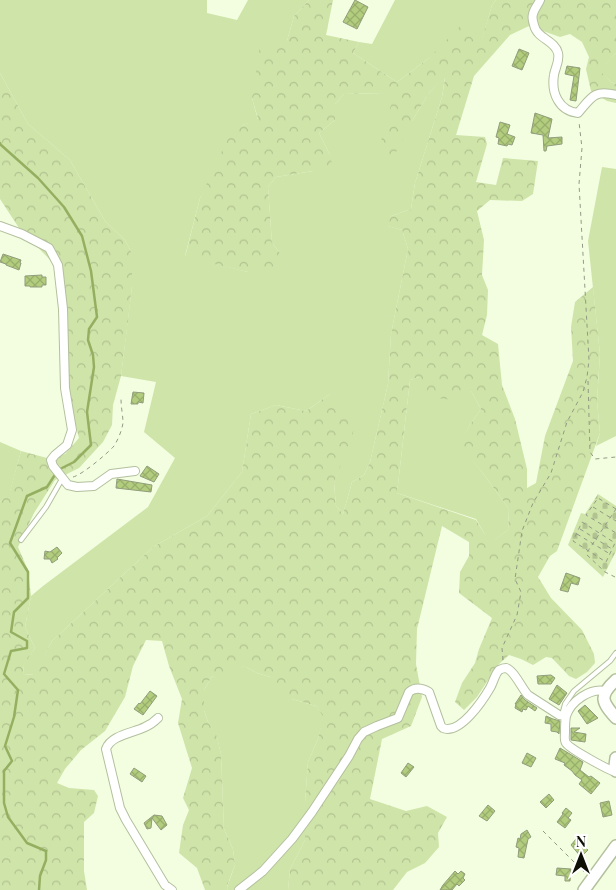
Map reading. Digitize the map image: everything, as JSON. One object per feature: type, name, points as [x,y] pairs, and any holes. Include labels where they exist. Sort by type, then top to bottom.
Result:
[{"type":"street","points":[[540,0],[533,14],[533,20],[538,34],[555,46],[558,52],[554,89],[559,103],[569,111],[578,113],[591,97],[596,94],[616,95]]},
{"type":"street","points":[[0,226],[22,234],[49,248],[58,265],[63,309],[65,388],[72,430],[67,444],[51,460],[53,466],[68,485],[77,487],[94,486],[111,474],[135,471]]},
{"type":"street","points":[[240,890],[263,871],[292,839],[350,756],[362,735],[369,729],[398,718],[409,692],[412,690],[421,689],[429,692],[441,726],[448,729],[459,725],[472,713],[486,694],[498,672],[503,668],[508,668],[528,695],[559,715],[564,716]]},
{"type":"street","points":[[616,680],[605,691],[596,691],[579,698],[564,716],[566,743],[608,770],[616,772]]},
{"type":"street","points":[[605,691],[605,703],[616,718]]},
{"type":"street","points":[[158,718],[146,727],[118,737],[107,745],[106,749],[120,808],[165,885],[172,890]]},
{"type":"street","points":[[616,758],[614,766],[616,772]]},
{"type":"street","points":[[584,890],[616,846]]},
{"type":"lane","points":[[21,540],[46,507],[61,477]]},
{"type":"lane","points":[[564,716],[565,704],[574,690],[610,661],[616,653]]},
{"type":"path","points":[[578,113],[582,148],[579,184],[589,360],[590,452],[595,458],[616,457]]},
{"type":"path","points":[[503,668],[502,648],[517,615],[521,592],[516,579],[522,531],[533,503],[552,474],[568,422],[583,392],[588,377]]},
{"type":"path","points":[[61,477],[78,476],[113,446],[123,424],[121,400]]},
{"type":"path","points":[[615,577],[605,572],[586,554],[604,526],[610,518],[616,508],[598,498],[586,515],[604,526],[616,533]]},
{"type":"path","points":[[592,506],[616,521]]},
{"type":"path","points":[[582,522],[600,533],[615,543],[606,562],[573,541],[582,522]]},
{"type":"path","points":[[579,528],[612,549]]},
{"type":"path","points":[[577,533],[610,554]]},
{"type":"path","points":[[543,831],[592,880]]},
{"type":"green space","points":[[0,0],[207,0],[207,13],[237,20],[248,0],[309,0],[294,16],[287,41],[252,98],[258,120],[243,125],[200,198],[185,256],[248,272],[279,252],[272,243],[268,187],[276,177],[313,171],[330,155],[319,133],[335,120],[335,104],[344,94],[385,93],[397,82],[412,121],[429,93],[445,77],[442,97],[415,183],[411,209],[391,216],[388,226],[402,230],[408,249],[391,334],[388,384],[370,462],[364,475],[352,482],[343,514],[336,506],[334,483],[342,459],[330,394],[306,411],[276,405],[251,414],[242,472],[207,516],[153,547],[52,641],[34,675],[24,674],[23,665],[35,648],[25,627],[31,596],[148,507],[175,458],[144,432],[156,382],[121,376],[132,286],[132,253],[125,240],[105,221],[70,160],[28,124],[0,73]]},
{"type":"green space","points":[[309,0],[333,0],[326,35],[359,42],[353,53],[397,82],[429,58],[463,23],[482,38],[492,5],[496,0],[616,0],[616,53],[600,71],[611,82],[616,84],[616,103],[607,101],[591,91],[586,69],[589,57],[582,42],[570,34],[560,37],[529,26],[510,35],[474,76],[456,135],[485,137],[487,144],[476,182],[496,185],[503,158],[538,161],[533,194],[522,201],[490,200],[477,211],[484,240],[482,275],[488,290],[487,315],[482,335],[498,344],[502,385],[515,419],[527,469],[527,488],[536,483],[545,436],[573,361],[571,327],[575,302],[593,287],[600,354],[597,401],[600,433],[557,551],[550,556],[538,577],[551,598],[582,630],[594,654],[595,663],[587,672],[576,679],[569,676],[552,658],[546,657],[533,665],[509,655],[498,665],[477,697],[464,710],[455,702],[462,683],[475,663],[492,618],[459,593],[460,572],[469,556],[469,542],[442,526],[417,629],[416,664],[422,697],[411,726],[382,739],[370,799],[406,811],[427,806],[447,817],[438,833],[439,847],[425,863],[407,872],[393,890],[288,890],[290,869],[305,840],[308,762],[318,739],[323,716],[316,706],[292,699],[274,690],[270,677],[246,667],[232,665],[230,674],[224,682],[212,676],[204,690],[204,710],[208,722],[216,733],[221,754],[224,829],[233,849],[235,865],[227,886],[228,890],[205,890],[197,868],[179,853],[183,825],[189,810],[183,798],[192,768],[178,723],[182,699],[169,666],[162,641],[146,640],[133,666],[125,697],[105,731],[81,750],[65,769],[57,783],[69,788],[94,790],[98,796],[94,813],[84,822],[84,871],[87,890],[0,890],[0,502],[10,491],[21,451],[47,458],[65,454],[79,438],[73,415],[54,264],[19,228],[0,199],[0,73],[28,124],[70,160],[105,221],[125,240],[132,253],[132,286],[121,376],[113,405],[112,425],[103,442],[79,468],[55,480],[34,513],[18,547],[28,570],[31,596],[25,627],[35,648],[23,666],[24,674],[33,675],[52,641],[153,547],[207,516],[242,472],[251,414],[276,405],[306,411],[330,394],[352,413],[356,425],[334,483],[336,506],[343,514],[352,482],[364,475],[370,462],[388,384],[391,334],[408,249],[402,230],[387,226],[391,216],[411,209],[415,183],[442,97],[445,78],[429,93],[397,151],[385,158],[380,145],[397,83],[386,93],[344,94],[335,104],[335,120],[319,133],[330,155],[332,164],[313,171],[276,177],[268,187],[272,243],[289,261],[287,269],[282,272],[248,272],[185,257],[200,198],[228,138],[243,125],[258,119],[252,98],[260,46],[287,41],[294,16]],"holes":[[[419,377],[419,396],[453,400],[471,391],[481,409],[469,426],[460,446],[509,509],[508,530],[494,540],[484,533],[476,520],[397,493],[410,380]]]},
{"type":"green space","points":[[395,0],[496,0],[492,5],[482,39],[429,58],[397,82],[353,53],[359,42],[372,44]]},
{"type":"green space","points":[[616,53],[616,84],[599,71]]},
{"type":"green space","points":[[602,167],[616,169],[616,436],[596,446],[600,433],[597,401],[600,354],[588,241]]},
{"type":"green space","points":[[419,377],[420,396],[471,391],[481,409],[469,426],[461,446],[509,509],[508,530],[493,541],[484,533],[476,519],[397,493],[410,380]]},
{"type":"green space","points":[[0,442],[21,451],[10,492],[0,502]]},
{"type":"green space","points":[[598,494],[616,506],[616,551],[603,577],[568,545],[581,513],[585,514]]},
{"type":"green space","points":[[231,664],[246,667],[270,677],[292,699],[316,706],[324,716],[318,739],[308,762],[305,840],[290,869],[288,890],[228,890],[227,887],[235,865],[233,849],[224,829],[221,754],[216,734],[208,722],[204,710],[204,690],[212,676],[224,681]]},
{"type":"building","points":[[355,0],[368,7],[357,29],[343,22]]},
{"type":"building","points":[[519,49],[529,53],[522,70],[512,66]]},
{"type":"building","points":[[567,66],[580,68],[576,101],[570,100],[574,76],[565,74]]},
{"type":"building","points":[[535,113],[552,119],[548,138],[562,137],[562,144],[547,146],[546,151],[544,151],[543,135],[531,133]]},
{"type":"building","points":[[500,122],[510,125],[507,134],[515,137],[512,145],[498,144],[499,138],[496,137]]},
{"type":"building","points":[[3,254],[21,260],[19,270],[0,262]]},
{"type":"building","points":[[42,275],[42,277],[46,277],[46,285],[42,285],[42,287],[25,286],[25,276]]},
{"type":"building","points":[[133,392],[144,393],[143,403],[131,404]]},
{"type":"building","points":[[147,466],[159,474],[154,482],[140,476]]},
{"type":"building","points":[[117,479],[152,485],[151,492],[116,488]]},
{"type":"building","points":[[57,547],[62,553],[58,559],[52,563],[50,559],[44,559],[45,551],[50,552]]},
{"type":"building","points":[[566,573],[580,578],[578,585],[571,583],[568,592],[560,590]]},
{"type":"building","points":[[551,675],[555,678],[551,684],[538,684],[537,676]]},
{"type":"building","points":[[557,685],[567,693],[559,705],[549,699]]},
{"type":"building","points":[[150,691],[157,696],[143,715],[134,709]]},
{"type":"building","points":[[521,695],[537,708],[535,711],[528,706],[522,712],[515,708],[515,704]]},
{"type":"building","points":[[585,705],[598,718],[587,724],[578,711]]},
{"type":"building","points":[[546,716],[560,721],[559,734],[551,731],[551,724],[545,723]]},
{"type":"building","points":[[571,728],[580,728],[574,732],[586,734],[585,742],[571,740]]},
{"type":"building","points":[[560,748],[583,762],[580,770],[600,783],[591,794],[579,784],[582,780],[564,765],[565,763],[555,759]]},
{"type":"building","points":[[527,753],[536,758],[531,767],[522,763]]},
{"type":"building","points":[[408,763],[414,767],[406,777],[401,773]]},
{"type":"building","points":[[134,768],[146,776],[142,782],[130,774]]},
{"type":"building","points":[[549,794],[554,800],[546,808],[540,802]]},
{"type":"building","points":[[609,801],[612,815],[603,817],[600,803]]},
{"type":"building","points":[[488,805],[495,811],[487,821],[479,816]]},
{"type":"building","points":[[566,808],[572,813],[568,818],[571,820],[565,828],[557,822]]},
{"type":"building","points":[[154,815],[162,816],[167,825],[161,830],[152,818],[151,828],[147,829],[144,823]]},
{"type":"building","points":[[527,830],[531,837],[528,839],[524,858],[518,857],[519,848],[516,847],[518,838],[520,839],[521,834]]},
{"type":"building","points":[[576,839],[588,850],[581,857],[571,845]]},
{"type":"building","points":[[557,868],[571,869],[570,881],[565,881],[565,876],[556,875]]},
{"type":"building","points":[[455,871],[458,874],[461,871],[465,874],[463,878],[465,880],[459,886],[457,884],[452,890],[440,890],[443,885]]},
{"type":"waterway","points":[[0,143],[38,178],[64,207],[82,236],[91,271],[97,317],[89,329],[88,340],[93,355],[94,367],[87,412],[91,445],[74,462],[58,470],[47,487],[27,496],[10,543],[28,572],[28,598],[14,612],[11,632],[27,641],[27,648],[11,651],[4,674],[18,690],[14,717],[5,746],[12,761],[4,771],[4,803],[8,817],[27,843],[46,851],[46,860],[40,876],[39,890]]}]
